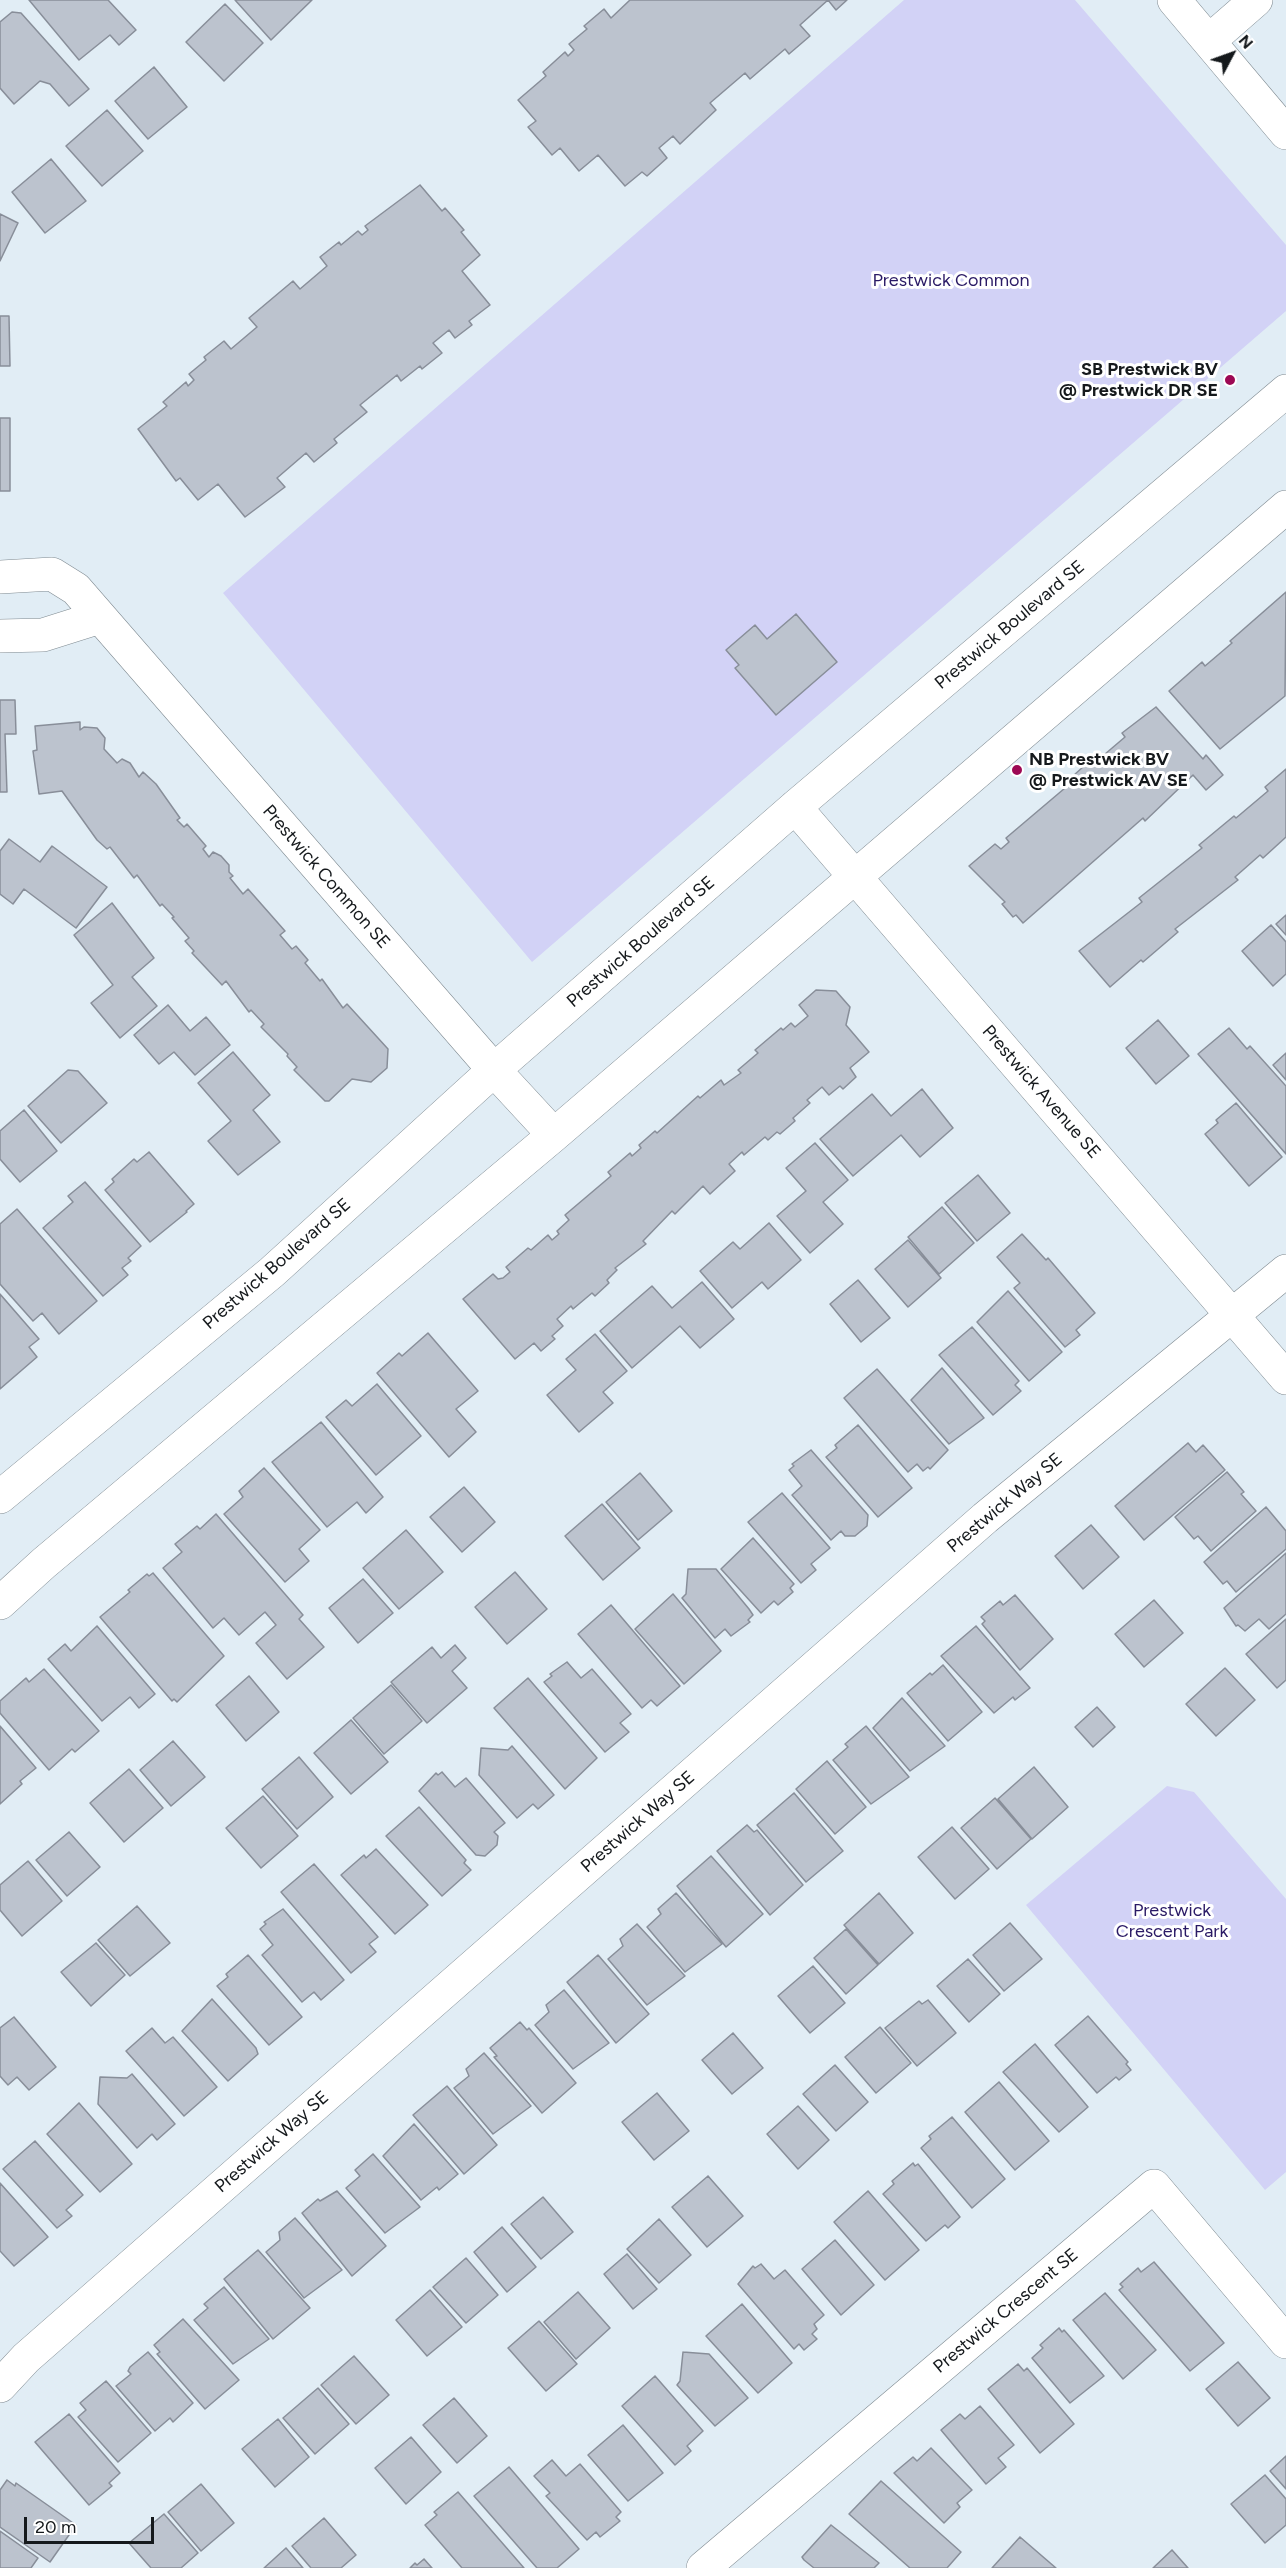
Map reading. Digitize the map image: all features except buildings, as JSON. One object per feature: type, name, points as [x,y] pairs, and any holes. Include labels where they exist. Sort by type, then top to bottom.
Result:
[{"type":"street","points":[[1174,0],[1286,133]]},
{"type":"street","points":[[1209,41],[1256,0]]},
{"type":"street","name":"Prestwick Boulevard SE","points":[[0,1497],[272,1272],[494,1070],[795,807],[1286,391]]},
{"type":"street","points":[[0,1603],[53,1555],[554,1135],[1286,507]]},
{"type":"street","name":"Prestwick Common SE","points":[[0,577],[51,574],[76,589],[494,1070],[554,1135]]},
{"type":"street","points":[[0,636],[43,634],[100,617]]},
{"type":"street","name":"Prestwick Avenue SE","points":[[795,807],[1286,1378]]},
{"type":"street","name":"Prestwick Way SE","points":[[0,2385],[26,2358],[967,1534],[1286,1271]]},
{"type":"street","name":"Prestwick Crescent SE","points":[[703,2568],[1154,2186],[1286,2342]]},
{"type":"green space","name":"Prestwick Common","points":[[904,0],[1075,0],[1286,245],[1286,311],[532,962],[223,593]]},
{"type":"green space","name":"Prestwick Crescent Park","points":[[1167,1786],[1194,1792],[1286,1899],[1286,2172],[1265,2190],[1026,1905]]},
{"type":"place","name":"SB Prestwick BV @ Prestwick DR SE","points":[[1230,380]]},
{"type":"place","name":"NB Prestwick BV @ Prestwick AV SE","points":[[1017,770]]}]
